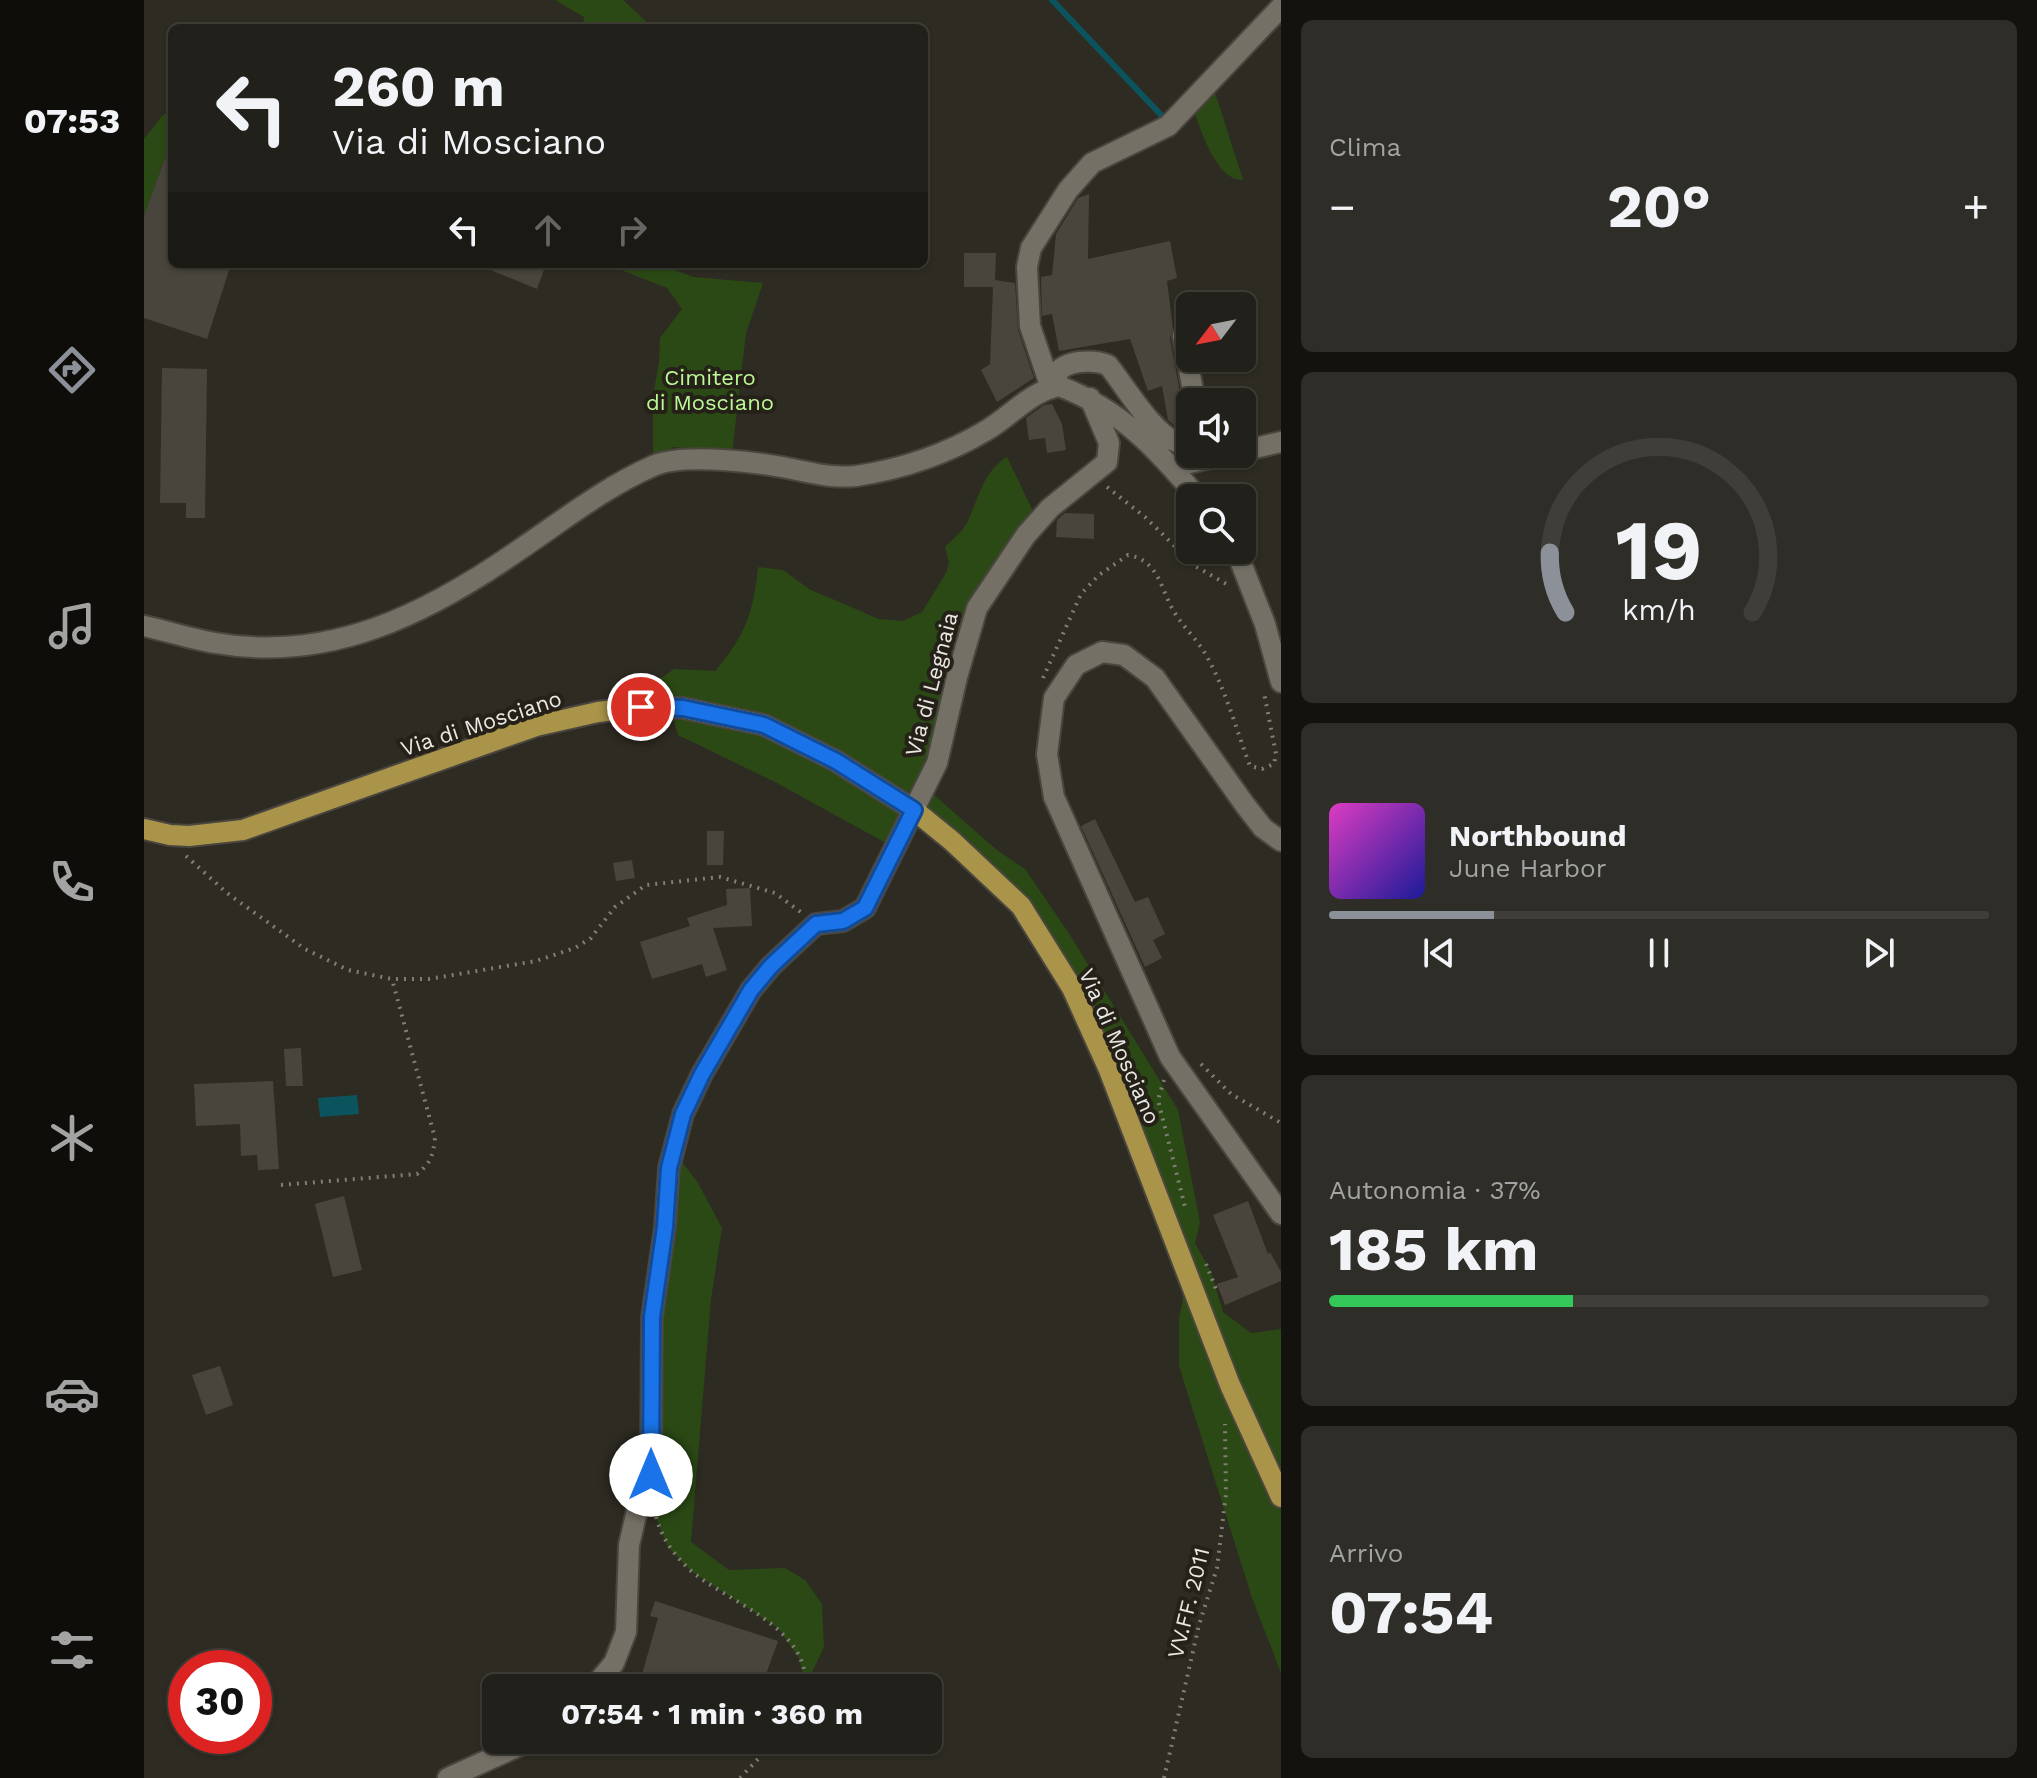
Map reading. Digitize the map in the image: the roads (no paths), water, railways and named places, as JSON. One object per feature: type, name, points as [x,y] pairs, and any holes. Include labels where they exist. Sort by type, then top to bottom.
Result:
[{"type":"main road","name":"Via di Mosciano","points":[[144,829],[189,836],[243,830],[536,726],[641,707],[683,708],[764,725],[836,761],[914,810],[1021,906],[1072,988],[1109,1070],[1230,1385],[1281,1497]]},
{"type":"street","points":[[1055,387],[1030,326],[1027,267],[1031,248],[1068,190],[1092,163],[1168,126],[1281,7]]},
{"type":"street","points":[[1055,387],[1056,374],[1068,364],[1098,361],[1108,365],[1155,425],[1176,442]]},
{"type":"street","points":[[144,626],[215,643],[268,648],[321,643],[364,633],[411,616],[472,583],[585,505],[653,465],[677,458],[710,459],[820,476],[854,476],[921,462],[987,430],[1030,397],[1055,387],[1090,398],[1133,428],[1186,484]]},
{"type":"street","name":"Via di Legnaia","points":[[605,1674],[614,1663],[626,1632],[629,1545],[639,1502],[651,1475],[652,1317],[665,1227],[669,1168],[683,1114],[702,1074],[751,990],[771,966],[816,924],[843,921],[865,908],[937,763],[977,608],[1026,535],[1050,508],[1107,462],[1109,443],[1090,398]]},
{"type":"street","points":[[1256,448],[1281,442]]},
{"type":"street","points":[[1172,467],[1176,466]]},
{"type":"street","points":[[1241,564],[1265,624],[1272,684]]},
{"type":"street","name":"Via di Mosciano","points":[[1281,841],[1263,828],[1245,805],[1155,678],[1124,655],[1102,652],[1076,665],[1054,698],[1047,754],[1054,797],[1170,1057],[1281,1214]]},
{"type":"street","points":[[448,1778],[501,1754]]},
{"type":"water","points":[[357,1095],[359,1114],[320,1117],[318,1098]]},
{"type":"waterway","points":[[1052,0],[1162,116]]},
{"type":"park label","name":"Cimitero di Mosciano","points":[[710,390]]}]
